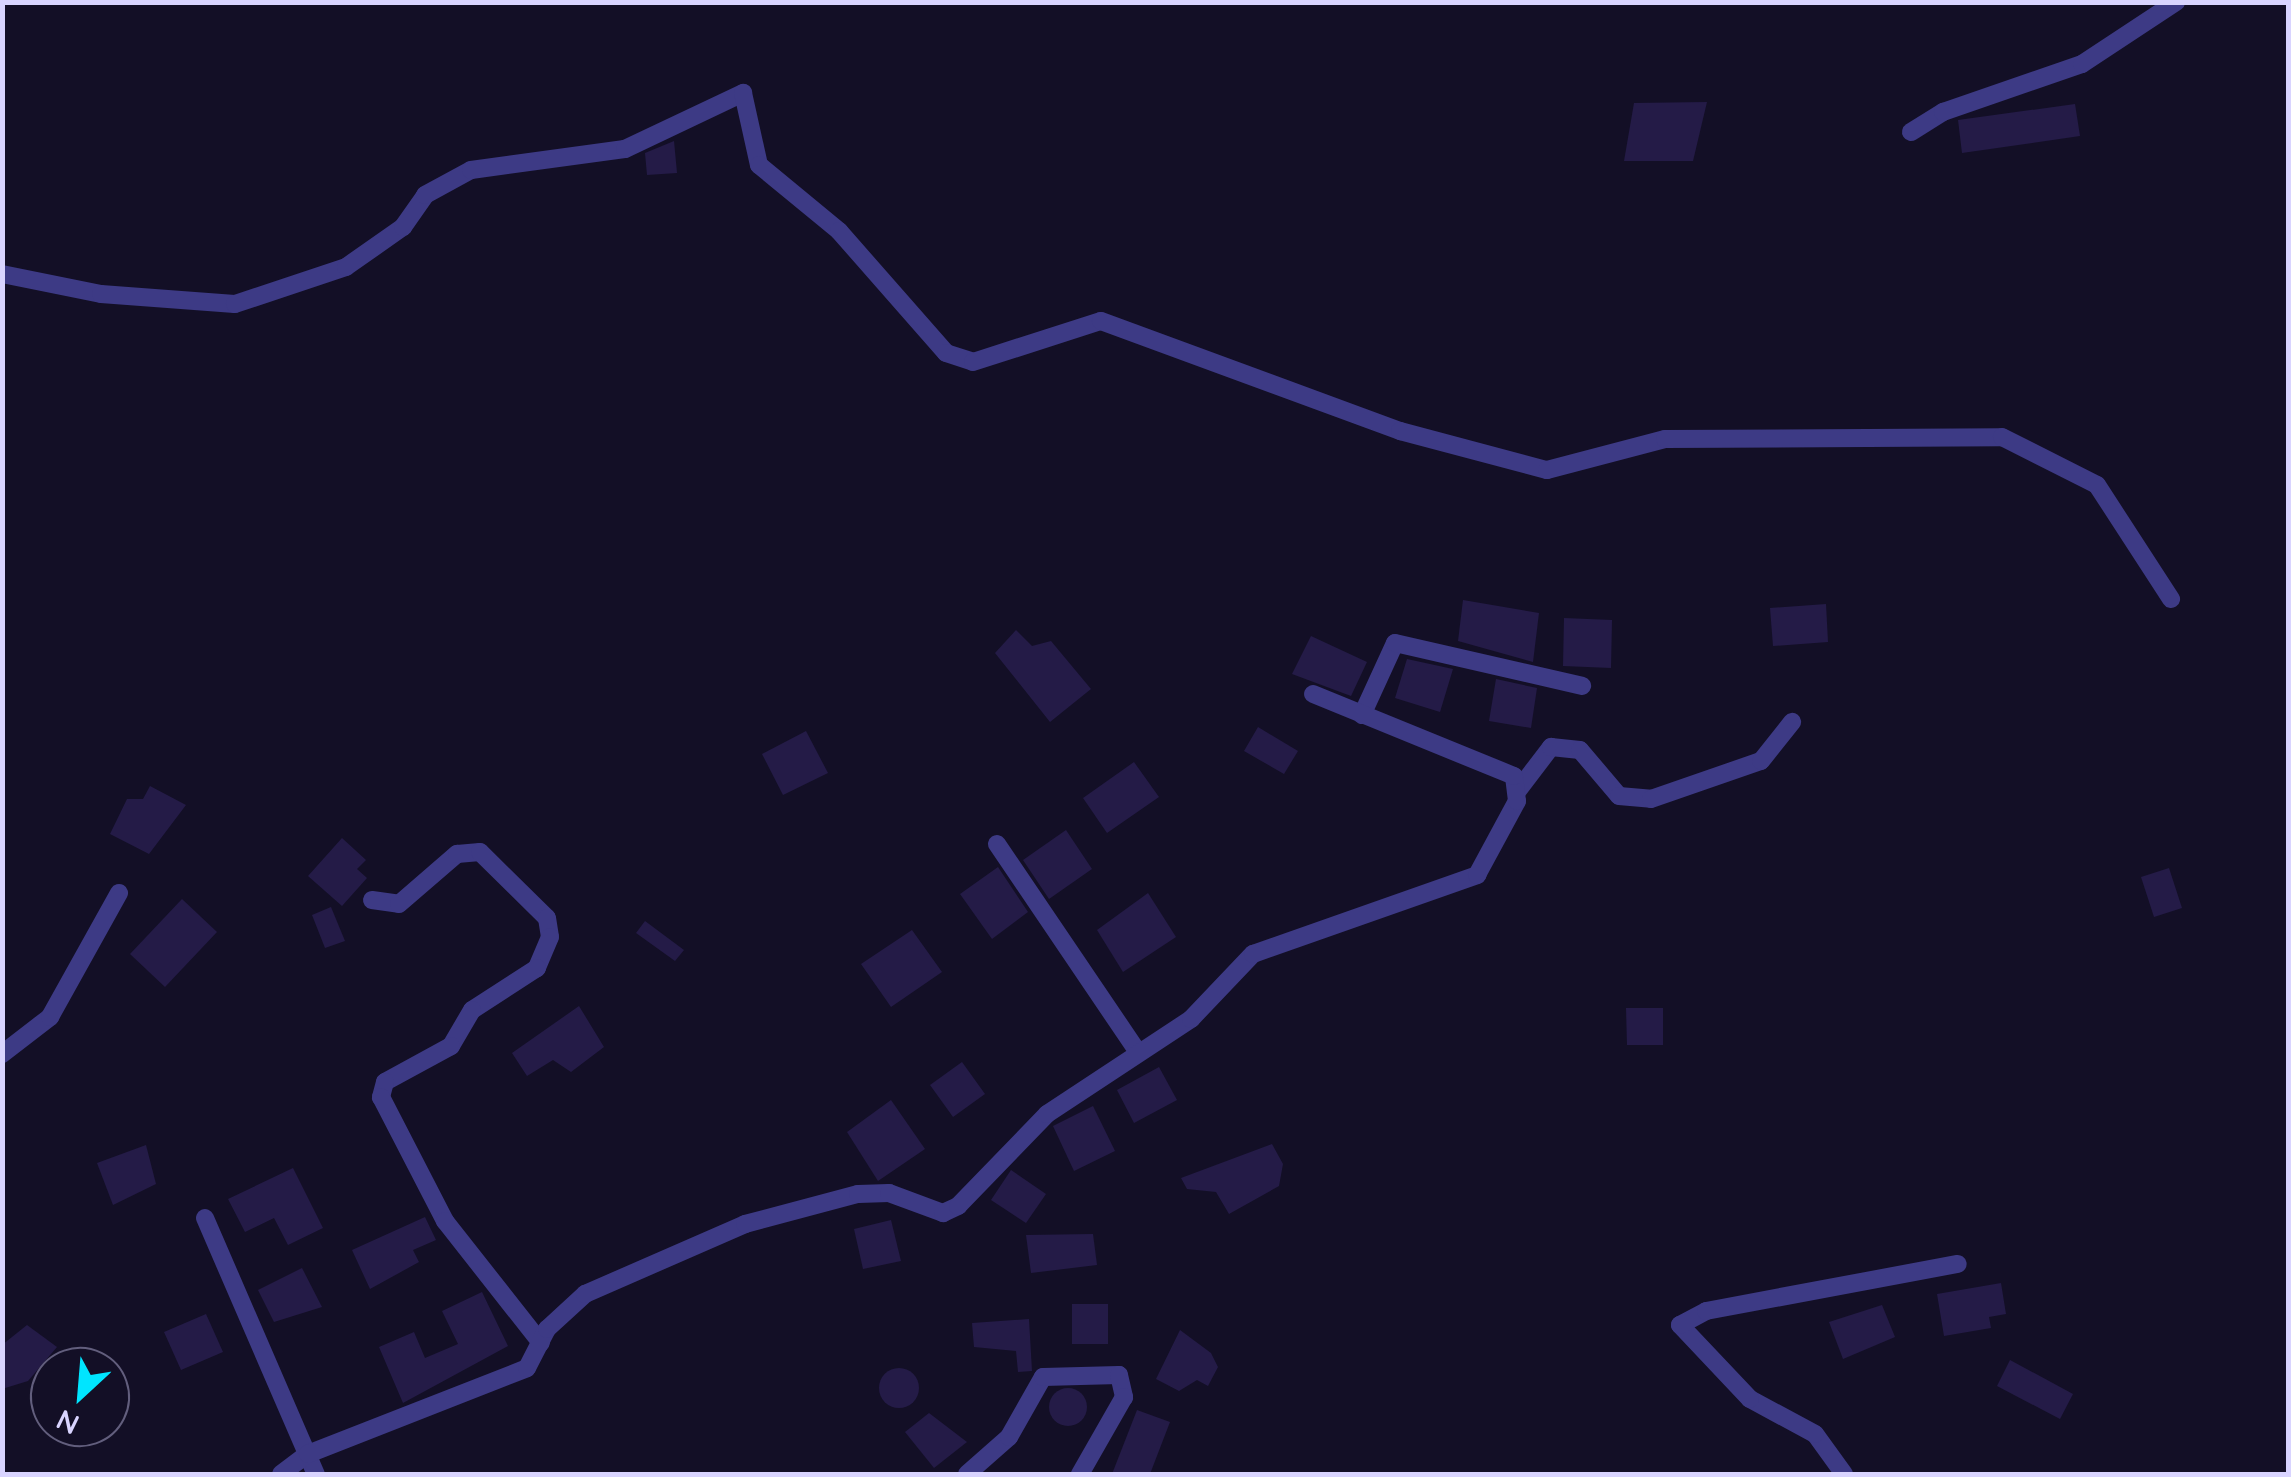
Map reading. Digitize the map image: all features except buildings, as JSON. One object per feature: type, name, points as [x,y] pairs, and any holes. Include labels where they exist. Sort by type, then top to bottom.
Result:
[{"type":"street","points":[[1911,132],[1943,112],[2082,64],[2176,2]]},
{"type":"street","points":[[2,274],[101,294],[235,304],[346,266],[403,227],[425,195],[470,170],[625,149],[743,93],[759,165],[839,231],[946,353],[973,362],[1101,321],[1400,430],[1547,470],[1665,439],[2002,437],[2097,485],[2171,599]]},
{"type":"street","points":[[1362,716],[1394,643],[1582,686]]},
{"type":"street","points":[[1314,694],[1503,770],[1519,789]]},
{"type":"street","points":[[281,1474],[308,1454],[526,1368],[541,1343],[585,1294],[745,1224],[858,1194],[889,1192],[942,1213],[958,1206],[1047,1114],[1136,1051],[1190,1019],[1265,948],[1477,874],[1519,789],[1551,747],[1580,750],[1619,796],[1651,799],[1761,762],[1792,722]]},
{"type":"street","points":[[997,844],[1136,1051]]},
{"type":"street","points":[[372,900],[399,904],[457,854],[480,852],[547,918],[547,952],[536,968],[483,1001],[450,1046],[385,1082],[380,1097],[446,1222],[541,1343]]},
{"type":"street","points":[[2,1054],[50,1017],[119,893]]},
{"type":"street","points":[[205,1218],[316,1474]]},
{"type":"street","points":[[1844,1474],[1815,1434],[1750,1399],[1680,1325],[1706,1311],[1958,1264]]},
{"type":"street","points":[[967,1474],[1010,1437],[1043,1378],[1114,1373],[1126,1390],[1080,1474]]}]
